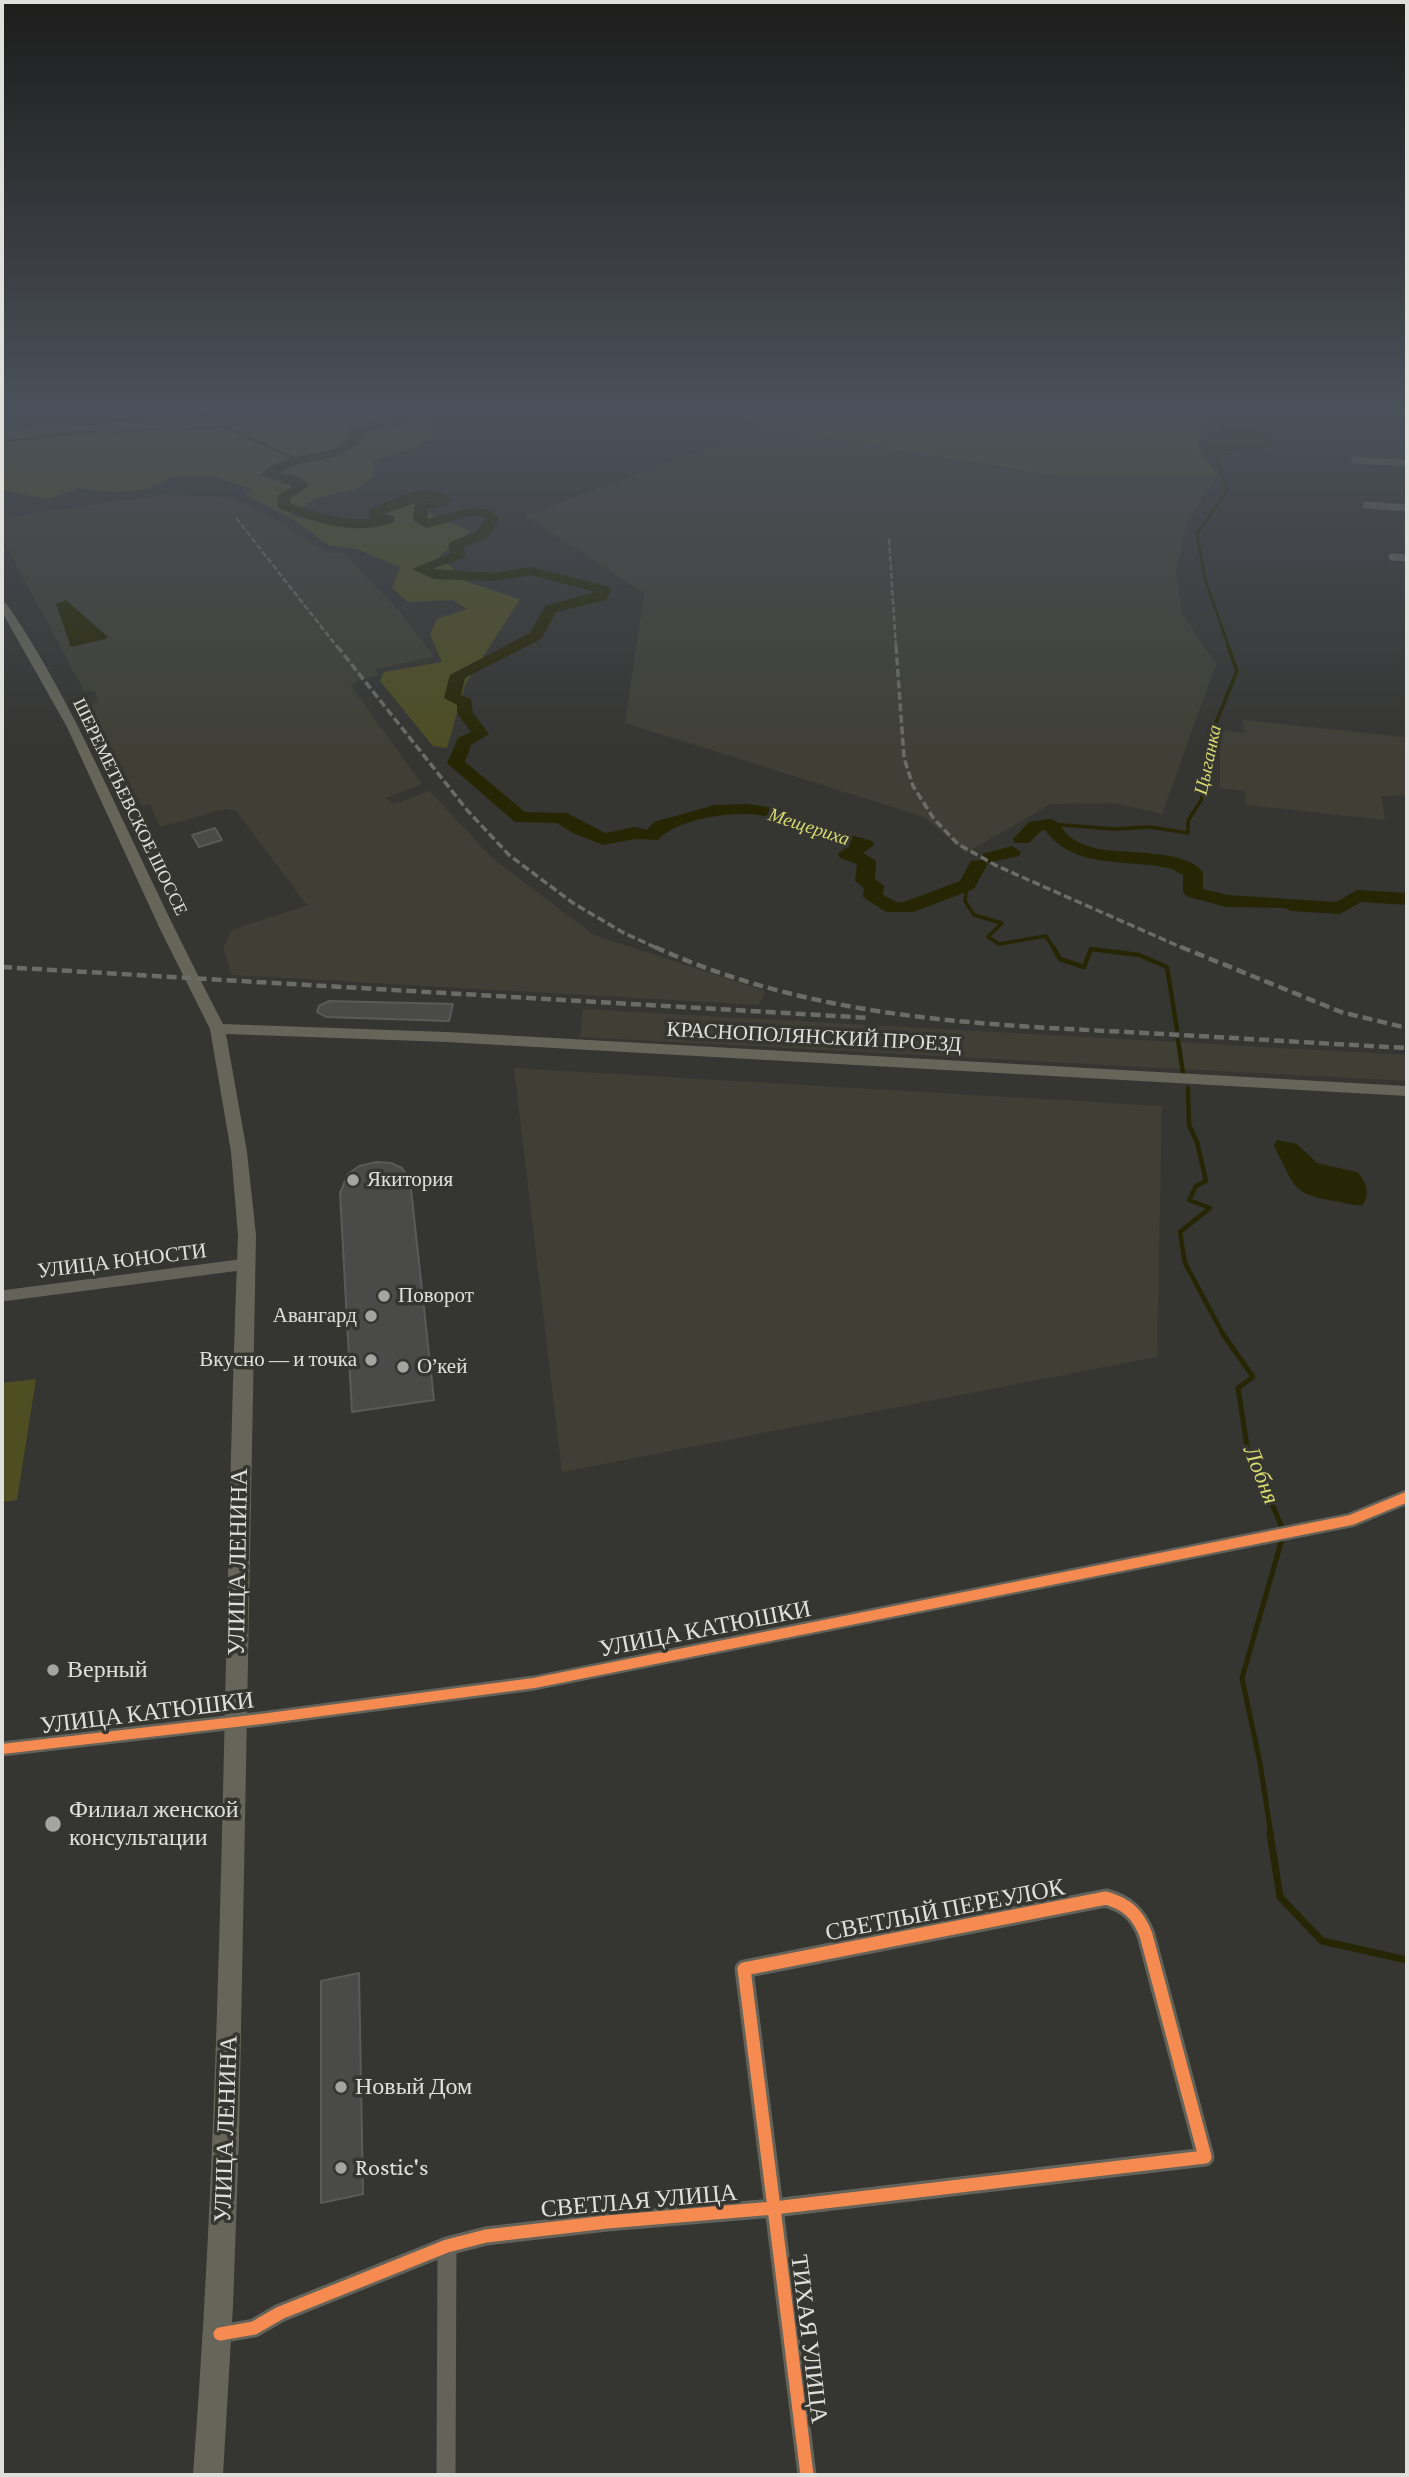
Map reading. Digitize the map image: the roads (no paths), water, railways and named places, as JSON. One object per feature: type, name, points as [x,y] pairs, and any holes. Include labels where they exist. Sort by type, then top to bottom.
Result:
[{"type":"main road","name":"ШЕРЕМЕТЬЕВСКОЕ ШОССЕ","points":[[2,605],[73,727],[167,929],[218,1029]]},
{"type":"main road","name":"КРАСНОПОЛЯНСКИЙ ПРОЕЗД","points":[[218,1029],[256,1028],[505,1040],[1407,1091]]},
{"type":"main road","name":"УЛИЦА ЛЕНИНА","points":[[208,2475],[219,2334],[231,1970],[234,1721],[247,1264],[239,1152],[218,1029]]},
{"type":"street","points":[[1392,557],[1407,558]]},
{"type":"street","name":"УЛИЦА ЮНОСТИ","points":[[2,1296],[247,1264]]},
{"type":"street","name":"УЛИЦА КАТЮШКИ","points":[[2,1749],[534,1683],[1351,1520],[1407,1497]]},
{"type":"street","name":"СВЕТЛЫЙ ПЕРЕУЛОК","points":[[773,2208],[744,1969],[1106,1898],[1127,1903],[1142,1923],[1205,2157]]},
{"type":"street","name":"СВЕТЛАЯ УЛИЦА","points":[[219,2334],[254,2328],[280,2313],[447,2246],[486,2236],[607,2222],[773,2208],[1205,2157]]},
{"type":"street","name":"ТИХАЯ УЛИЦА","points":[[773,2208],[807,2475]]},
{"type":"street","points":[[446,2475],[447,2246]]},
{"type":"waterway","name":"Мещериха","points":[[485,530],[482,535],[455,545],[459,555],[419,569],[434,575],[494,577],[531,571],[604,590],[601,597],[550,609],[536,636],[458,675],[452,698],[465,702],[465,713],[481,734],[464,742],[456,763],[521,818],[561,817],[579,829],[603,839],[635,833],[651,836],[660,826],[715,810],[747,809],[776,813],[800,827],[865,845],[847,854],[867,861],[865,881],[874,886],[873,897],[893,908],[906,908],[967,885],[978,865]]},
{"type":"waterway","name":"Цыганка","points":[[1200,530],[1197,534],[1205,579],[1229,648]]},
{"type":"waterway","name":"Цыганка","points":[[1050,824],[1115,829],[1150,827],[1188,833],[1188,821],[1201,800],[1211,766],[1215,725],[1237,671],[1228,646]]},
{"type":"waterway","name":"Мещериха","points":[[1022,839],[1035,826],[1050,824],[1065,843],[1083,851],[1179,865],[1193,872],[1193,892],[1226,901],[1279,903]]},
{"type":"waterway","name":"Мещериха","points":[[990,858],[1012,852]]},
{"type":"waterway","name":"Лобня","points":[[967,885],[965,901],[974,915],[1002,923],[988,937],[999,944],[1046,936],[1054,949]]},
{"type":"waterway","name":"Мещериха","points":[[1292,905],[1340,908],[1357,896],[1407,899]]},
{"type":"waterway","name":"Лобня","points":[[1053,947],[1060,959],[1084,967],[1091,949],[1139,955],[1167,967],[1177,1030]]},
{"type":"waterway","name":"Лобня","points":[[1178,1040],[1183,1073]]},
{"type":"waterway","name":"Лобня","points":[[1188,1088],[1189,1125],[1197,1142],[1206,1181],[1196,1186],[1189,1200],[1210,1208],[1180,1232],[1185,1263],[1224,1336]]},
{"type":"waterway","name":"Лобня","points":[[1223,1334],[1253,1377],[1238,1388],[1247,1446],[1284,1532],[1242,1678],[1260,1763],[1271,1835]]},
{"type":"waterway","name":"Лобня","points":[[1270,1833],[1280,1897],[1322,1941],[1407,1960]]},
{"type":"railway","points":[[245,530],[338,648]]},
{"type":"railway","points":[[889,539],[896,648]]},
{"type":"railway","points":[[337,646],[467,810],[509,855],[573,903],[624,933],[659,949]]},
{"type":"railway","points":[[896,646],[904,758],[913,786],[934,819],[958,844],[997,866],[1185,949]]},
{"type":"railway","points":[[655,947],[712,970],[770,988],[828,1002],[946,1020],[1407,1048]]},
{"type":"railway","points":[[1181,947],[1341,1012],[1407,1028]]},
{"type":"railway","points":[[2,967],[870,1018]]},
{"type":"place","name":"Якитория","points":[[353,1180]]},
{"type":"place","name":"Поворот","points":[[384,1296]]},
{"type":"place","name":"Авангард","points":[[371,1316]]},
{"type":"place","name":"Вкусно — и точка","points":[[371,1360]]},
{"type":"place","name":"О’кей","points":[[403,1367]]},
{"type":"place","name":"Верный","points":[[53,1670]]},
{"type":"place","name":"Филиал женской консультации","points":[[53,1824]]},
{"type":"place","name":"Новый Дом","points":[[341,2087]]},
{"type":"place","name":"Rostic's","points":[[341,2168]]}]
